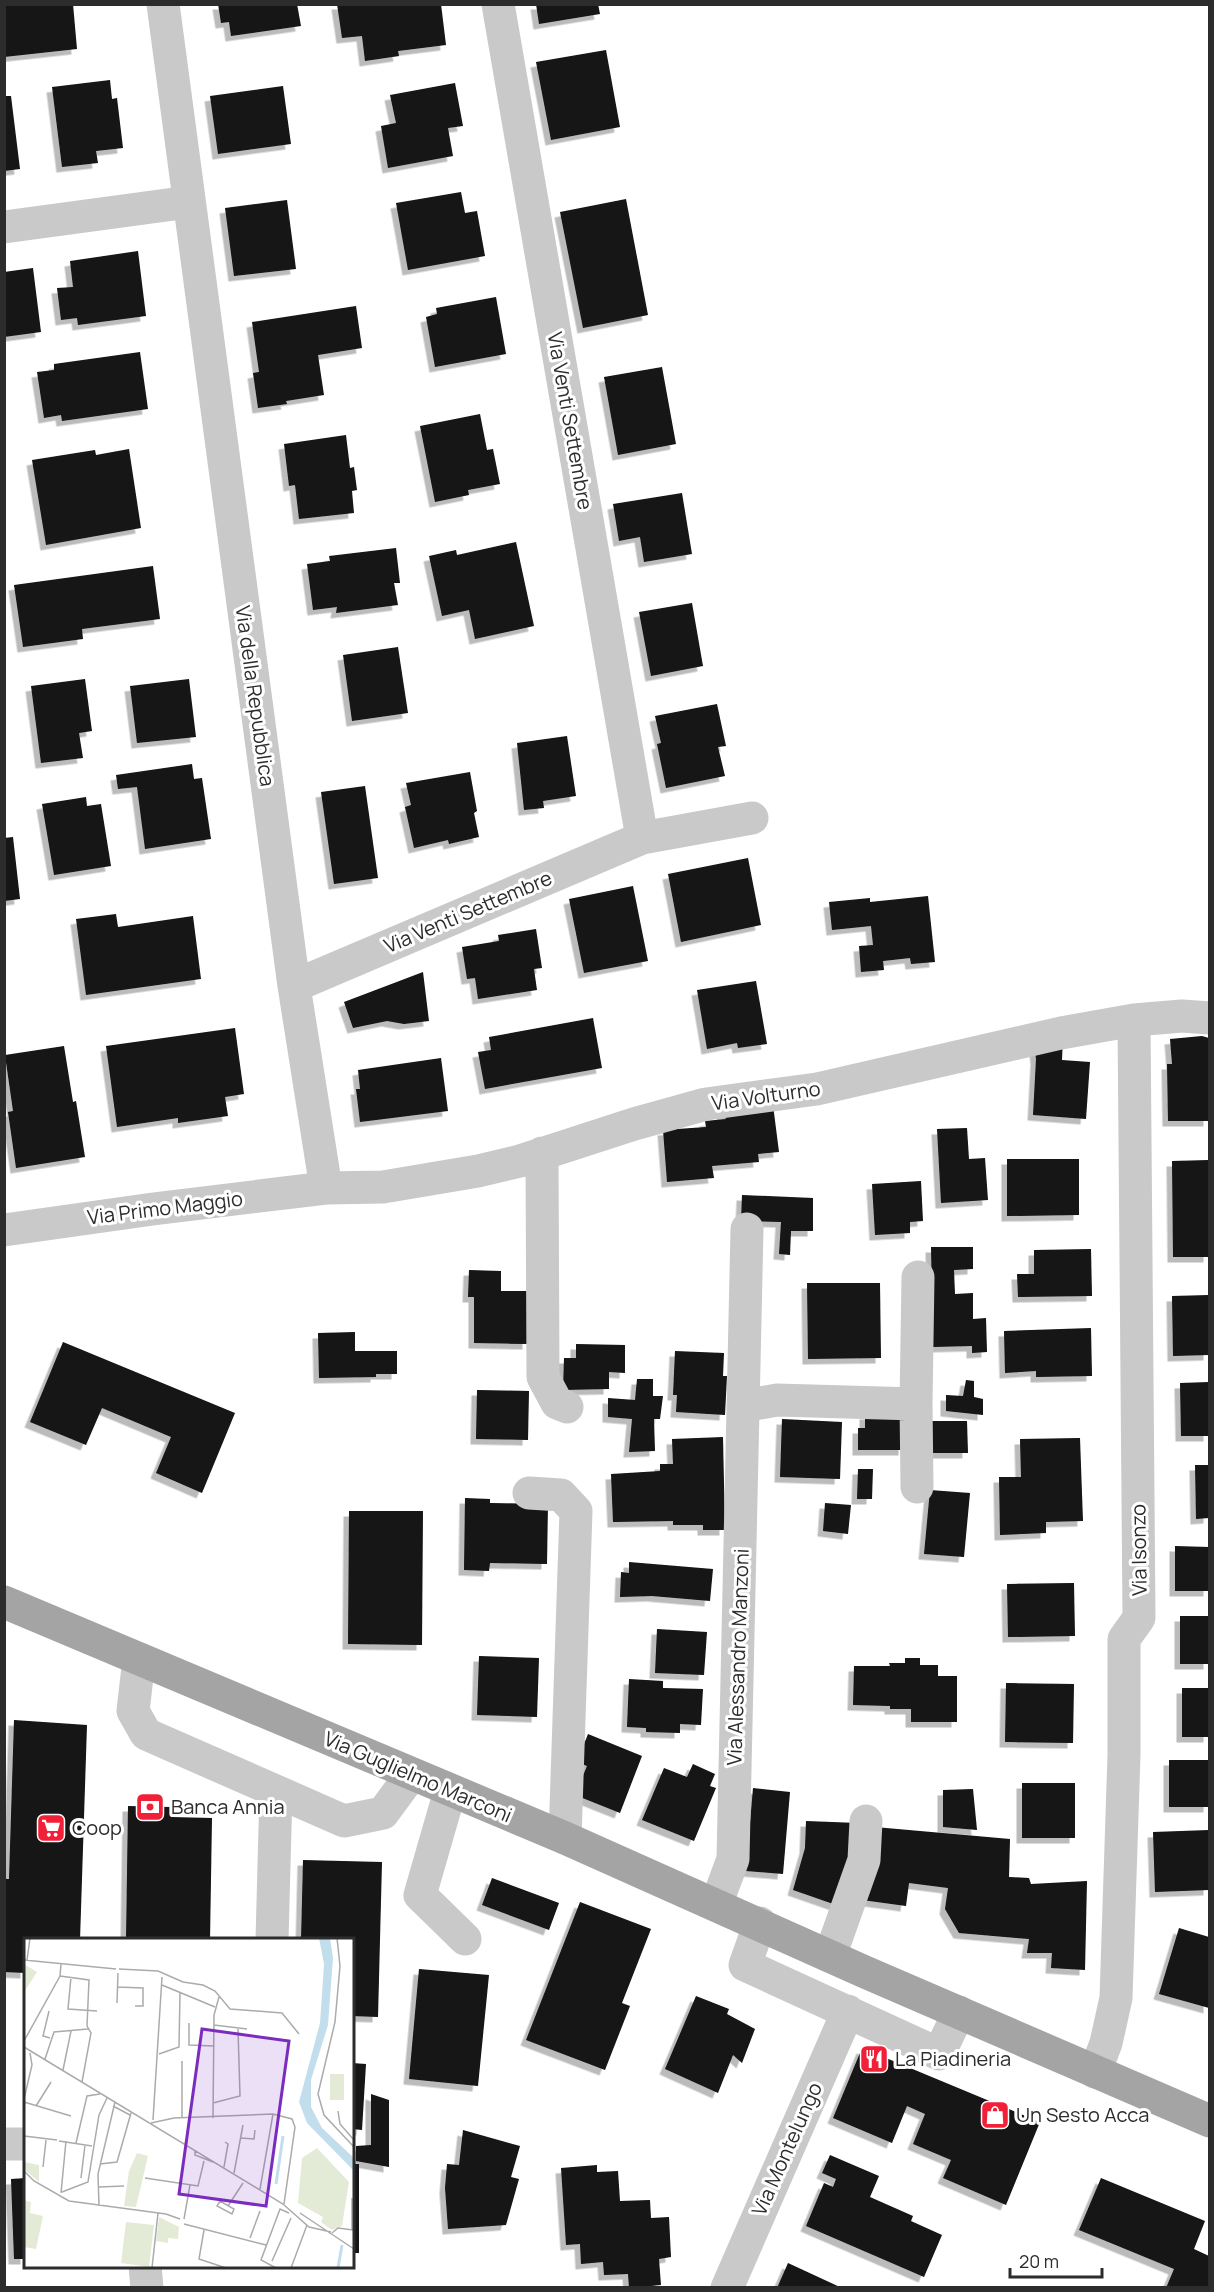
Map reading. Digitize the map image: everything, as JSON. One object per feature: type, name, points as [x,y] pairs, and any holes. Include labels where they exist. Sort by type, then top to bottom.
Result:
[{"type":"main road","name":"Via Guglielmo Marconi","points":[[4,1602],[565,1838],[1197,2115]]},
{"type":"street","name":"Via della Repubblica","points":[[163,4],[294,986],[326,1188]]},
{"type":"street","name":"Via Venti Settembre","points":[[498,4],[642,838]]},
{"type":"street","points":[[4,227],[189,202]]},
{"type":"street","name":"Via Venti Settembre","points":[[294,986],[642,838],[752,818]]},
{"type":"street","name":"Via Volturno","points":[[326,1188],[383,1187],[478,1171],[520,1161],[706,1104],[817,1089],[1061,1033],[1134,1020],[1209,1018]]},
{"type":"street","name":"Via Isonzo","points":[[1095,2072],[1106,2043],[1116,1998],[1124,1755],[1124,1639],[1139,1618],[1134,1020]]},
{"type":"street","points":[[542,1153],[543,1377],[557,1403],[567,1407]]},
{"type":"street","name":"Via Primo Maggio","points":[[4,1230],[326,1188]]},
{"type":"street","name":"Via Alessandro Manzoni","points":[[716,1905],[733,1859],[747,1229]]},
{"type":"street","points":[[917,1487],[918,1277]]},
{"type":"street","points":[[744,1406],[777,1400],[916,1404]]},
{"type":"street","points":[[530,1493],[561,1495],[576,1511],[565,1838]]},
{"type":"street","points":[[139,1659],[133,1711],[146,1734],[344,1821],[383,1813],[411,1775]]},
{"type":"street","points":[[272,1938],[276,1791]]},
{"type":"street","points":[[450,1791],[420,1895],[465,1939]]},
{"type":"street","points":[[830,1956],[864,1860],[866,1821]]},
{"type":"street","points":[[760,1923],[745,1965],[939,2054],[959,2012]]},
{"type":"street","name":"Via Montelungo","points":[[727,2288],[848,2011]]},
{"type":"street","points":[[4,2144],[24,2144]]},
{"type":"street","points":[[145,2268],[147,2288]]},
{"type":"building","points":[[4,4],[73,4],[77,49],[4,57]]},
{"type":"building","points":[[218,4],[297,4],[301,26],[231,36],[229,22],[221,23]]},
{"type":"building","points":[[337,4],[441,4],[446,45],[398,51],[399,56],[365,61],[362,36],[342,38]]},
{"type":"building","points":[[536,4],[598,4],[600,14],[539,24]]},
{"type":"building","points":[[606,50],[620,127],[551,140],[536,62]]},
{"type":"building","points":[[110,80],[112,99],[117,98],[123,148],[96,151],[98,163],[62,167],[52,87]]},
{"type":"building","points":[[455,83],[463,126],[448,128],[453,156],[388,168],[381,126],[396,123],[390,95]]},
{"type":"building","points":[[283,86],[291,144],[218,154],[210,96]]},
{"type":"building","points":[[4,96],[11,96],[20,169],[4,171]]},
{"type":"building","points":[[461,192],[465,213],[477,211],[485,256],[408,270],[396,203]]},
{"type":"building","points":[[626,199],[648,315],[583,328],[560,212]]},
{"type":"building","points":[[287,200],[296,269],[234,276],[225,208]]},
{"type":"building","points":[[138,251],[146,316],[78,325],[77,318],[61,320],[57,288],[73,287],[70,261]]},
{"type":"building","points":[[33,268],[41,332],[4,337],[4,272]]},
{"type":"building","points":[[496,297],[506,354],[435,367],[426,317],[437,314],[436,308]]},
{"type":"building","points":[[356,306],[362,348],[318,355],[324,395],[258,408],[253,373],[259,372],[252,322]]},
{"type":"building","points":[[140,352],[148,409],[62,421],[61,415],[44,418],[37,372],[54,370],[54,364]]},
{"type":"building","points":[[662,367],[676,444],[618,455],[604,377]]},
{"type":"building","points":[[480,414],[487,450],[493,449],[500,484],[468,490],[469,495],[435,502],[420,426]]},
{"type":"building","points":[[346,435],[350,468],[354,467],[357,490],[352,491],[354,513],[299,519],[295,485],[289,486],[284,444]]},
{"type":"building","points":[[129,449],[141,528],[46,545],[32,460],[95,450],[96,455]]},
{"type":"building","points":[[682,493],[692,554],[644,562],[640,537],[619,541],[613,504]]},
{"type":"building","points":[[516,542],[534,626],[475,639],[469,610],[442,616],[429,556],[456,550],[457,555]]},
{"type":"building","points":[[396,548],[400,583],[394,583],[398,605],[336,613],[337,607],[313,610],[307,564],[330,561],[329,556]]},
{"type":"building","points":[[153,566],[160,619],[82,629],[83,639],[23,647],[14,585]]},
{"type":"building","points":[[692,603],[703,666],[651,676],[639,612]]},
{"type":"building","points":[[398,647],[408,713],[352,721],[343,655]]},
{"type":"building","points":[[85,679],[92,731],[79,733],[83,758],[41,763],[31,686]]},
{"type":"building","points":[[189,679],[196,737],[137,743],[130,686]]},
{"type":"building","points":[[717,704],[726,746],[718,747],[725,776],[666,788],[657,744],[661,743],[655,716]]},
{"type":"building","points":[[567,736],[576,796],[543,801],[544,808],[524,810],[517,743]]},
{"type":"building","points":[[192,764],[194,779],[202,778],[211,839],[145,849],[137,787],[118,789],[116,775]]},
{"type":"building","points":[[470,772],[479,837],[449,844],[448,840],[414,848],[405,807],[411,805],[406,783]]},
{"type":"building","points":[[365,786],[378,878],[334,884],[321,792]]},
{"type":"building","points":[[86,797],[87,806],[101,804],[111,866],[54,875],[42,804]]},
{"type":"building","points":[[13,837],[20,899],[4,901],[4,838]]},
{"type":"building","points":[[748,858],[761,925],[681,942],[668,874]]},
{"type":"building","points":[[633,886],[648,961],[584,973],[569,899]]},
{"type":"building","points":[[928,896],[935,962],[911,964],[910,958],[883,961],[884,970],[861,972],[859,946],[873,945],[871,926],[832,930],[829,902],[870,898],[870,902]]},
{"type":"building","points":[[116,914],[118,927],[193,916],[201,979],[86,995],[76,919]]},
{"type":"building","points":[[536,929],[542,968],[534,969],[537,990],[478,999],[475,978],[467,979],[462,947],[499,941],[498,935]]},
{"type":"building","points":[[423,972],[429,1021],[404,1024],[387,1021],[353,1028],[344,1002]]},
{"type":"building","points":[[756,981],[767,1044],[738,1048],[737,1043],[707,1049],[697,990]]},
{"type":"building","points":[[593,1018],[602,1068],[485,1089],[478,1052],[491,1050],[489,1037]]},
{"type":"building","points":[[235,1028],[244,1094],[225,1097],[228,1116],[178,1123],[178,1118],[117,1127],[106,1046]]},
{"type":"building","points":[[1063,1036],[1062,1060],[1090,1062],[1086,1119],[1033,1115],[1036,1059],[1034,1042]]},
{"type":"building","points":[[1202,1036],[1209,1038],[1209,1121],[1168,1121],[1167,1064],[1172,1064],[1170,1039]]},
{"type":"building","points":[[64,1046],[85,1157],[16,1168],[8,1112],[13,1111],[5,1055]]},
{"type":"building","points":[[441,1058],[448,1111],[360,1122],[356,1089],[360,1089],[358,1070]]},
{"type":"building","points":[[773,1105],[779,1152],[758,1154],[759,1162],[712,1166],[714,1178],[667,1182],[663,1130],[706,1127],[705,1121],[726,1119],[721,1112]]},
{"type":"building","points":[[967,1128],[969,1159],[985,1158],[988,1200],[941,1203],[937,1129]]},
{"type":"building","points":[[1007,1159],[1079,1159],[1079,1215],[1007,1216]]},
{"type":"building","points":[[1209,1160],[1209,1257],[1173,1257],[1172,1161]]},
{"type":"building","points":[[921,1181],[923,1221],[910,1222],[910,1233],[875,1235],[872,1184]]},
{"type":"building","points":[[742,1195],[813,1198],[813,1231],[791,1231],[790,1255],[779,1254],[781,1222],[741,1221]]},
{"type":"building","points":[[931,1247],[973,1247],[973,1269],[954,1270],[955,1294],[973,1293],[973,1319],[986,1318],[987,1352],[972,1353],[972,1346],[933,1347]]},
{"type":"building","points":[[1091,1249],[1092,1296],[1018,1297],[1017,1274],[1034,1274],[1034,1250]]},
{"type":"building","points":[[469,1270],[501,1271],[501,1291],[528,1291],[528,1344],[474,1343],[474,1297],[468,1297]]},
{"type":"building","points":[[807,1283],[880,1283],[881,1358],[808,1359]]},
{"type":"building","points":[[1209,1295],[1209,1355],[1173,1356],[1172,1296]]},
{"type":"building","points":[[1091,1328],[1092,1376],[1036,1377],[1036,1371],[1005,1373],[1004,1331]]},
{"type":"building","points":[[355,1332],[355,1351],[397,1351],[397,1374],[376,1374],[376,1377],[319,1378],[318,1333]]},
{"type":"building","points":[[63,1342],[235,1413],[202,1493],[156,1473],[171,1437],[102,1408],[86,1445],[30,1422]]},
{"type":"building","points":[[576,1344],[625,1345],[625,1373],[609,1372],[609,1389],[563,1390],[564,1358],[576,1358]]},
{"type":"building","points":[[675,1351],[724,1353],[723,1376],[727,1376],[725,1415],[676,1412],[677,1395],[673,1395]]},
{"type":"building","points":[[637,1379],[653,1379],[653,1396],[663,1396],[660,1419],[654,1419],[655,1451],[629,1452],[632,1419],[608,1417],[608,1398],[635,1400]]},
{"type":"building","points":[[966,1380],[974,1381],[974,1397],[983,1399],[983,1415],[946,1411],[946,1395],[963,1396]]},
{"type":"building","points":[[1209,1382],[1209,1436],[1181,1436],[1180,1383]]},
{"type":"building","points":[[477,1390],[529,1391],[528,1440],[476,1439]]},
{"type":"building","points":[[865,1414],[904,1414],[904,1450],[858,1450],[858,1428],[865,1428]]},
{"type":"building","points":[[782,1419],[842,1422],[840,1479],[780,1477]]},
{"type":"building","points":[[917,1421],[967,1421],[968,1453],[917,1453]]},
{"type":"building","points":[[723,1437],[725,1530],[703,1530],[703,1525],[673,1525],[673,1521],[613,1522],[611,1474],[660,1471],[660,1464],[673,1464],[672,1439]]},
{"type":"building","points":[[1080,1438],[1083,1521],[1046,1522],[1046,1533],[1000,1535],[999,1477],[1021,1477],[1020,1439]]},
{"type":"building","points":[[1195,1465],[1209,1465],[1209,1518],[1196,1519]]},
{"type":"building","points":[[858,1469],[873,1469],[872,1499],[857,1499]]},
{"type":"building","points":[[930,1490],[970,1493],[964,1557],[924,1554]]},
{"type":"building","points":[[465,1498],[490,1499],[490,1503],[548,1504],[547,1564],[490,1563],[489,1571],[464,1570]]},
{"type":"building","points":[[825,1503],[851,1505],[848,1534],[823,1531]]},
{"type":"building","points":[[349,1511],[423,1511],[422,1645],[348,1644]]},
{"type":"building","points":[[1175,1546],[1209,1547],[1209,1591],[1175,1591]]},
{"type":"building","points":[[629,1562],[713,1569],[710,1601],[652,1596],[620,1597],[621,1572],[629,1573]]},
{"type":"building","points":[[1074,1583],[1075,1636],[1008,1637],[1007,1584]]},
{"type":"building","points":[[1180,1616],[1209,1616],[1209,1664],[1180,1664]]},
{"type":"building","points":[[657,1629],[707,1632],[704,1675],[655,1673]]},
{"type":"building","points":[[479,1656],[539,1658],[537,1717],[477,1715]]},
{"type":"building","points":[[905,1658],[920,1658],[920,1665],[938,1665],[938,1676],[957,1676],[957,1722],[911,1722],[911,1709],[853,1705],[854,1666],[890,1666],[889,1663],[905,1663]]},
{"type":"building","points":[[629,1679],[663,1681],[663,1688],[703,1689],[701,1725],[680,1724],[680,1733],[646,1732],[646,1728],[627,1727]]},
{"type":"building","points":[[1006,1683],[1074,1684],[1073,1743],[1005,1742]]},
{"type":"building","points":[[1182,1688],[1209,1688],[1209,1737],[1182,1737]]},
{"type":"building","points":[[14,1720],[87,1725],[80,1938],[24,1938],[24,1973],[4,1972],[4,1879],[9,1879]]},
{"type":"building","points":[[588,1734],[642,1756],[620,1813],[575,1795],[587,1766],[577,1762]]},
{"type":"building","points":[[1169,1760],[1209,1760],[1209,1807],[1169,1807]]},
{"type":"building","points":[[693,1764],[715,1774],[710,1786],[716,1788],[694,1841],[642,1820],[664,1768],[687,1777]]},
{"type":"building","points":[[1022,1783],[1075,1783],[1075,1838],[1022,1838]]},
{"type":"building","points":[[753,1788],[790,1792],[783,1874],[746,1871]]},
{"type":"building","points":[[973,1789],[977,1830],[943,1827],[943,1790]]},
{"type":"building","points":[[128,1806],[171,1807],[171,1817],[212,1818],[210,1938],[126,1938]]},
{"type":"building","points":[[806,1821],[858,1823],[839,1906],[793,1890],[805,1848]]},
{"type":"building","points":[[875,1827],[1010,1839],[1009,1877],[1029,1878],[1031,1884],[1087,1881],[1085,1970],[1051,1968],[1052,1953],[1027,1953],[1029,1939],[959,1933],[945,1909],[948,1888],[909,1883],[906,1906],[862,1900]]},
{"type":"building","points":[[1209,1830],[1209,1890],[1155,1892],[1153,1832]]},
{"type":"building","points":[[303,1860],[382,1862],[378,2017],[354,2016],[354,1938],[301,1938]]},
{"type":"building","points":[[492,1878],[559,1903],[549,1930],[482,1905]]},
{"type":"building","points":[[580,1902],[651,1929],[622,2003],[630,2006],[605,2070],[526,2040]]},
{"type":"building","points":[[1179,1928],[1209,1937],[1209,2008],[1159,1994]]},
{"type":"building","points":[[419,1969],[489,1975],[478,2086],[409,2079]]},
{"type":"building","points":[[696,1996],[729,2009],[727,2014],[755,2029],[742,2063],[733,2055],[718,2093],[665,2069]]},
{"type":"building","points":[[862,2048],[1040,2122],[1006,2205],[943,2178],[951,2160],[913,2144],[925,2114],[907,2106],[892,2143],[833,2118]]},
{"type":"building","points":[[354,2063],[366,2064],[362,2130],[354,2129]]},
{"type":"building","points":[[371,2094],[389,2100],[389,2167],[356,2161],[356,2146],[371,2145]]},
{"type":"building","points":[[463,2130],[520,2146],[511,2177],[519,2179],[506,2225],[448,2229],[445,2188],[447,2164],[459,2165]]},
{"type":"building","points":[[830,2155],[879,2176],[870,2197],[913,2216],[911,2221],[942,2235],[924,2277],[806,2226],[824,2183],[833,2187],[836,2179],[822,2173]]},
{"type":"building","points":[[354,2164],[359,2164],[359,2253],[354,2253]]},
{"type":"building","points":[[597,2165],[597,2172],[618,2171],[620,2201],[650,2200],[651,2218],[669,2217],[671,2257],[659,2259],[661,2285],[629,2288],[628,2274],[604,2275],[603,2262],[581,2264],[580,2244],[566,2245],[561,2168]]},
{"type":"building","points":[[24,2178],[24,2259],[14,2259],[11,2179]]},
{"type":"building","points":[[1101,2178],[1205,2221],[1194,2249],[1209,2256],[1209,2288],[1166,2288],[1174,2269],[1079,2230]]},
{"type":"building","points":[[788,2263],[842,2288],[777,2288]]},
{"type":"place","name":"Banca Annia","points":[[150,1807]]},
{"type":"place","name":"Coop","points":[[51,1828]]},
{"type":"place","name":"La Piadineria","points":[[874,2059]]},
{"type":"place","name":"Un Sesto Acca","points":[[995,2115]]}]
